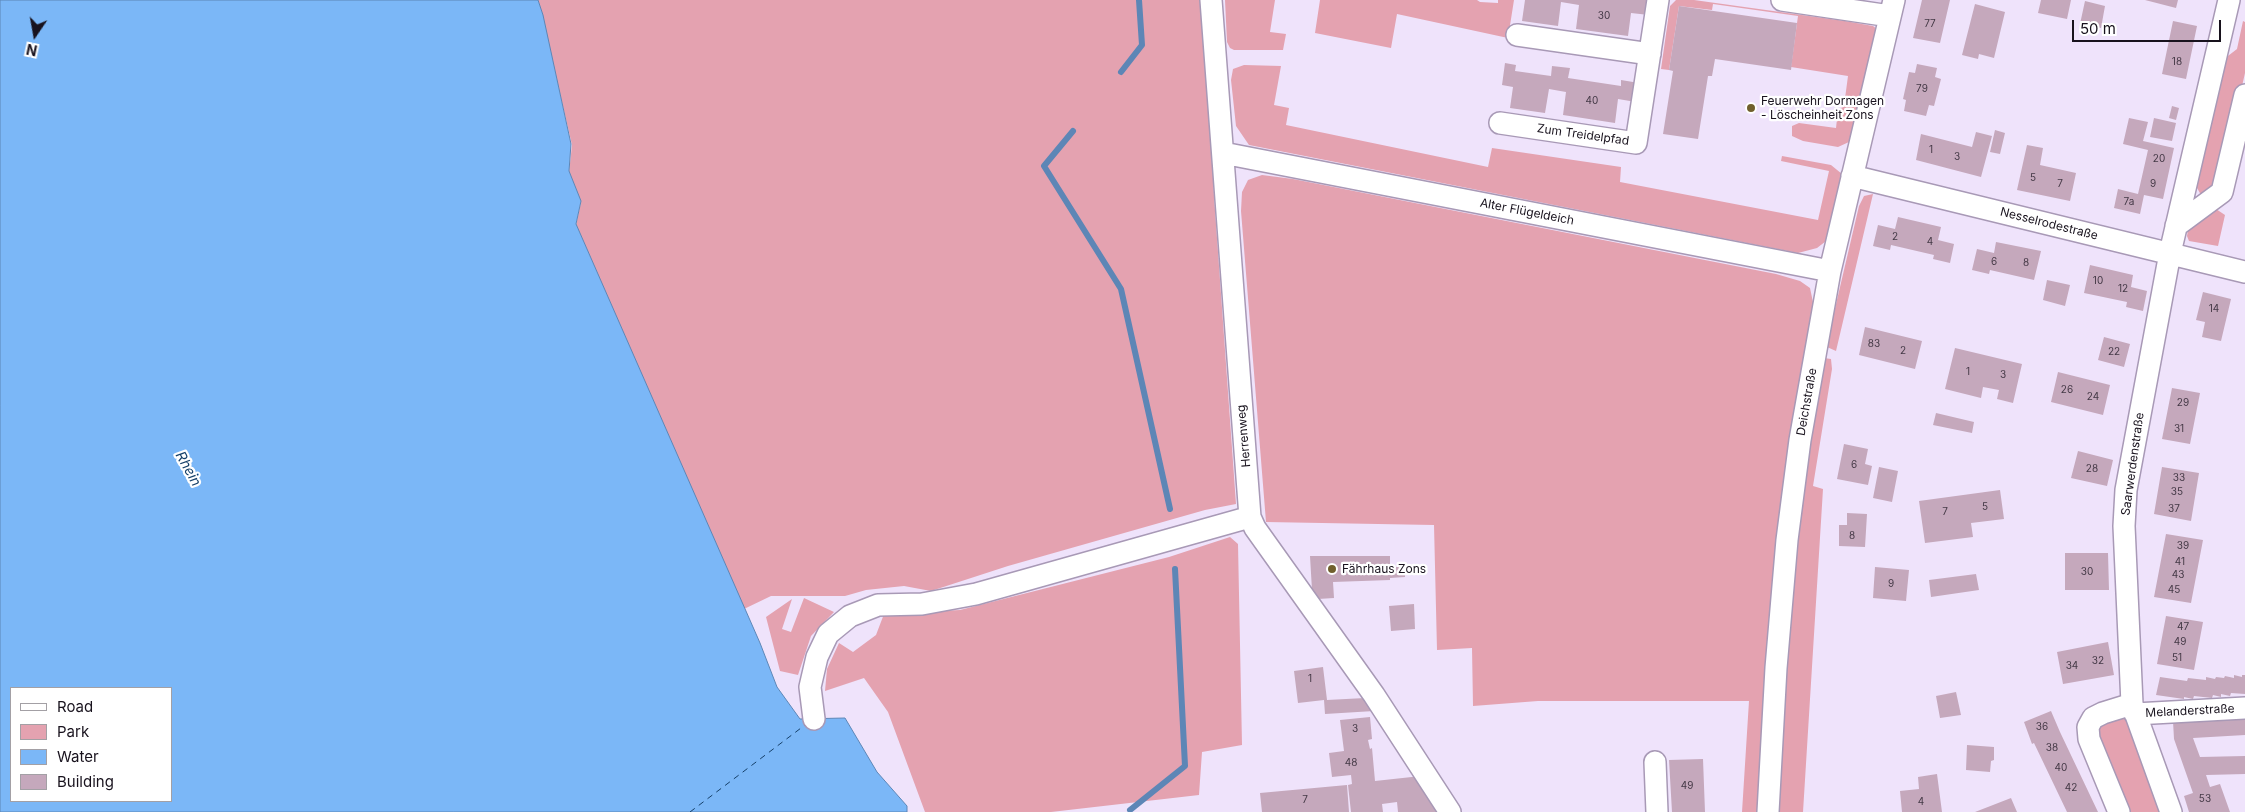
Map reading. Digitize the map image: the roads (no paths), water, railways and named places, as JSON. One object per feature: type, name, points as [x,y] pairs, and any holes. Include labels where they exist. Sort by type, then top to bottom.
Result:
[{"type":"street","name":"Herrenweg","points":[[1211,0],[1250,517],[1255,528],[1374,695],[1450,812]]},
{"type":"street","name":"Zum Treidelpfad","points":[[1500,123],[1636,142],[1658,0]]},
{"type":"street","points":[[1782,0],[1892,8]]},
{"type":"street","name":"Saarwerdenstraße","points":[[2170,812],[2133,709],[2124,526],[2126,490],[2170,253],[2229,0]]},
{"type":"street","name":"Deichstraße","points":[[1768,812],[1776,668],[1787,540],[1800,440],[1830,271],[1892,8]]},
{"type":"street","points":[[1517,35],[1650,54]]},
{"type":"street","points":[[2176,226],[2222,192],[2245,94]]},
{"type":"street","name":"Alter Flügeldeich","points":[[1223,153],[1830,271]]},
{"type":"street","name":"Nesselrodestraße","points":[[1852,176],[2245,272]]},
{"type":"street","points":[[814,719],[810,687],[817,657],[828,634],[850,616],[878,605],[922,604],[976,594],[1250,517]]},
{"type":"street","name":"Melanderstraße","points":[[2133,709],[2245,708]]},
{"type":"street","points":[[2119,812],[2089,739],[2088,727],[2093,718],[2103,713],[2133,709]]},
{"type":"street","points":[[1655,762],[1657,812]]},
{"type":"water","name":"Rhein","points":[[0,0],[538,0],[543,15],[571,144],[569,171],[581,201],[576,224],[760,643],[777,687],[800,719],[845,718],[877,772],[907,806],[907,812],[0,812]]},
{"type":"waterway","points":[[1121,72],[1142,45],[1139,0]]},
{"type":"waterway","points":[[1073,131],[1044,166],[1121,289],[1170,509]]},
{"type":"waterway","points":[[1130,810],[1185,766],[1175,569]]},
{"type":"place","name":"Feuerwehr Dormagen - Löscheinheit Zons","points":[[1751,108]]},
{"type":"place","name":"Fährhaus Zons","points":[[1332,569]]}]
